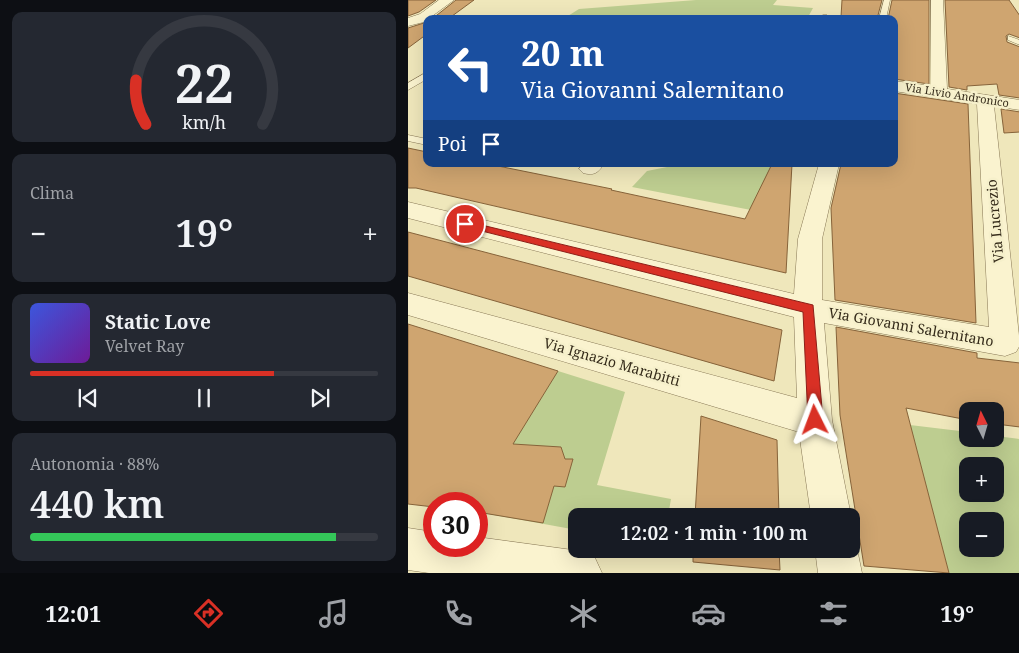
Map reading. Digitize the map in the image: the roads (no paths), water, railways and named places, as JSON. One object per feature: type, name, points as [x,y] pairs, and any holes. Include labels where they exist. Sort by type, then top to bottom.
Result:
[{"type":"street","points":[[426,15],[439,4],[448,0]]},
{"type":"street","points":[[937,0],[939,92]]},
{"type":"street","name":"Via Livio Andronico","points":[[898,87],[1020,105]]},
{"type":"street","name":"Via Lucrezio","points":[[985,99],[1011,305],[1005,343]]},
{"type":"street","points":[[827,167],[810,239],[808,309],[815,420],[830,508]]},
{"type":"street","name":"Via Giovanni Salernitano","points":[[408,210],[808,309],[1005,343]]},
{"type":"street","name":"Via Ignazio Marabitti","points":[[408,304],[815,420]]},
{"type":"street","points":[[408,549],[580,573]]},
{"type":"street","points":[[838,558],[840,573]]},
{"type":"lane","points":[[883,15],[887,0]]},
{"type":"lane","points":[[1011,38],[1020,43]]},
{"type":"lane","points":[[408,87],[423,78]]},
{"type":"lane","points":[[408,129],[423,131]]},
{"type":"lane","points":[[408,138],[423,141]]}]
